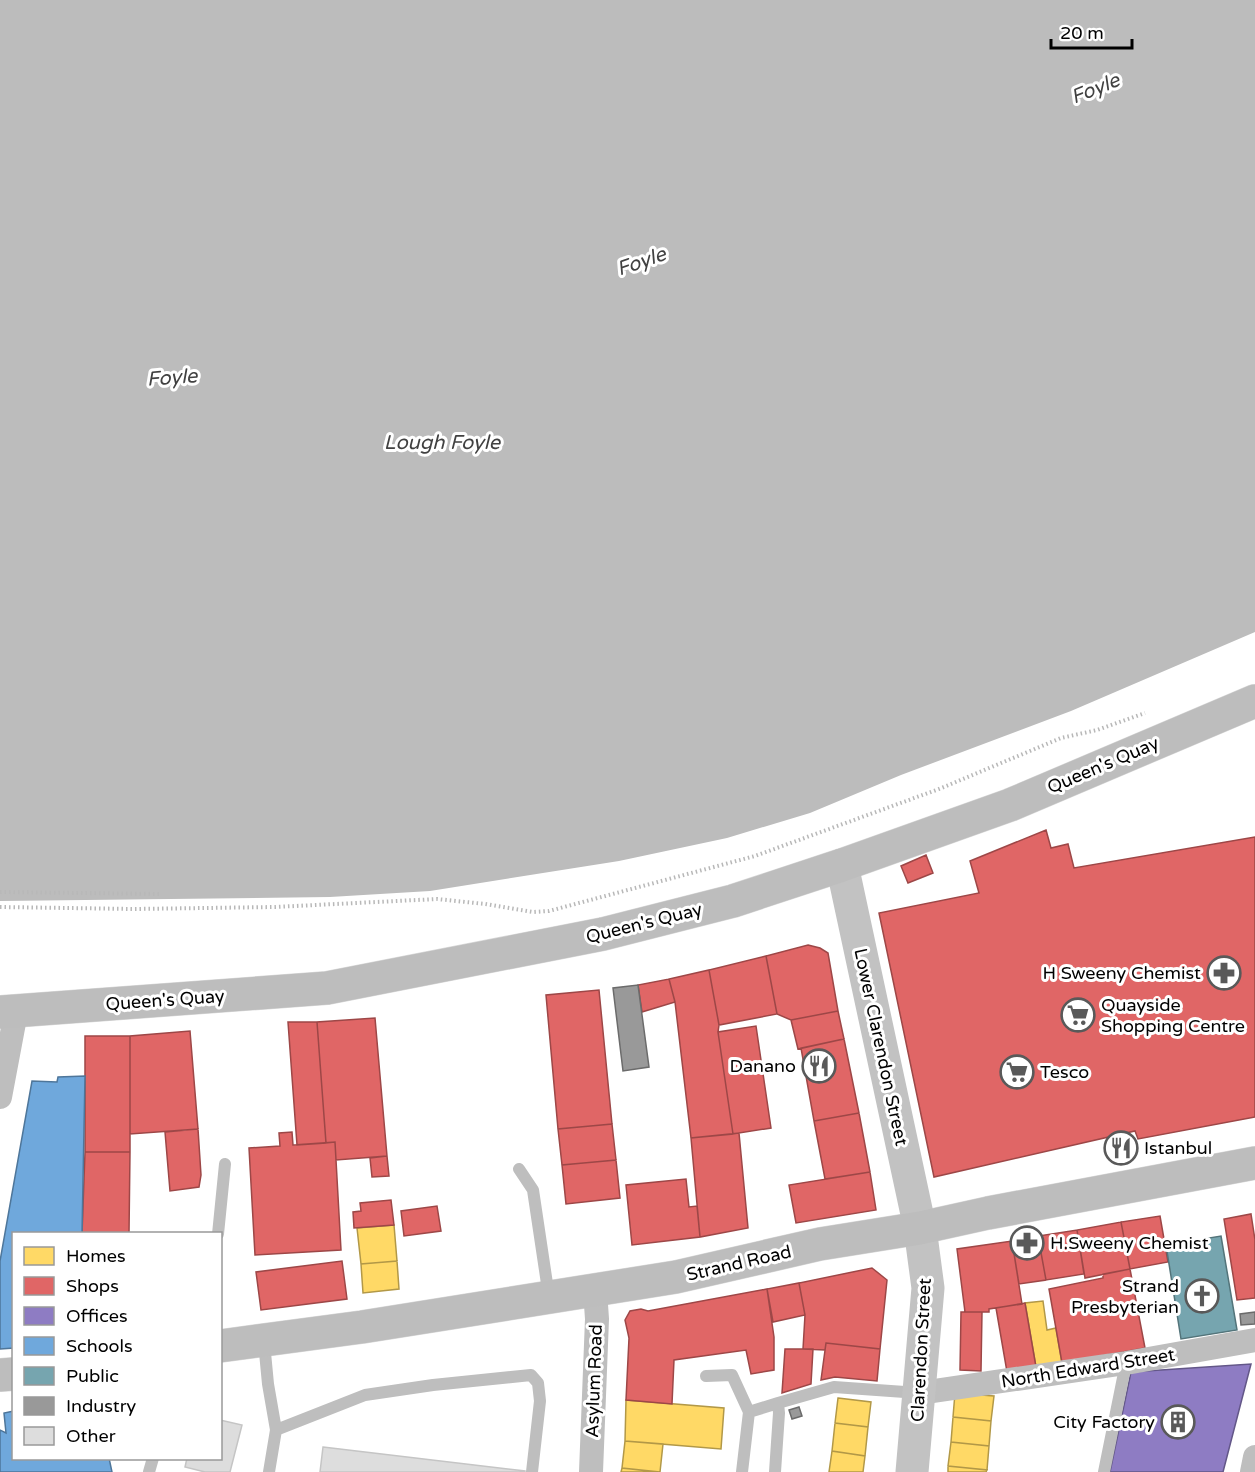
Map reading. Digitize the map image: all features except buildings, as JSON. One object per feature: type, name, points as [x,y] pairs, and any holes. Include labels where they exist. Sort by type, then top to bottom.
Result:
[{"type":"main road","name":"Queen's Quay","points":[[8,1012],[327,988],[603,934],[733,901],[842,865],[1010,804],[1255,701]]},
{"type":"main road","name":"Lower Clarendon Street","points":[[842,865],[920,1228]]},
{"type":"main road","name":"Strand Road","points":[[222,1347],[676,1277],[820,1244],[920,1228],[1255,1163]]},
{"type":"main road","name":"Clarendon Street","points":[[912,1472],[928,1288],[920,1228]]},
{"type":"street","points":[[0,1096],[8,1012]]},
{"type":"street","name":"Asylum Road","points":[[591,1472],[597,1319],[595,1290]]},
{"type":"street","name":"North Edward Street","points":[[920,1393],[1126,1364],[1255,1340]]},
{"type":"street","points":[[1251,1472],[1255,1457]]},
{"type":"lane","points":[[218,1232],[225,1164]]},
{"type":"lane","points":[[519,1169],[533,1190],[549,1298]]},
{"type":"lane","points":[[263,1340],[276,1430],[269,1472]]},
{"type":"lane","points":[[1104,1472],[1126,1364]]},
{"type":"lane","points":[[706,1376],[732,1374],[749,1412],[742,1472]]},
{"type":"lane","points":[[276,1430],[365,1395],[531,1375],[538,1383],[540,1401],[532,1472]]},
{"type":"lane","points":[[749,1412],[834,1387],[920,1393]]},
{"type":"lane","points":[[775,1472],[778,1403]]},
{"type":"path","points":[[0,908],[275,907],[437,899],[533,912],[549,911],[755,856],[939,789],[1061,738],[1097,730],[1152,710]]},
{"type":"path","points":[[0,892],[161,894]]},
{"type":"water","name":"Lough Foyle","points":[[0,0],[1255,0],[1255,632],[1071,711],[901,775],[810,813],[727,838],[619,861],[430,891],[330,897],[0,901]]},
{"type":"place","name":"H Sweeny Chemist","points":[[1224,973]]},
{"type":"place","name":"Quayside Shopping Centre","points":[[1078,1015]]},
{"type":"place","name":"Danano","points":[[819,1066]]},
{"type":"place","name":"Tesco","points":[[1017,1072]]},
{"type":"place","name":"Istanbul","points":[[1121,1148]]},
{"type":"place","name":"H.Sweeny Chemist","points":[[1027,1243]]},
{"type":"place","name":"Strand Presbyterian","points":[[1202,1296]]},
{"type":"place","name":"City Factory","points":[[1178,1422]]},
{"type":"water label","name":"Foyle","points":[[1095,88]]},
{"type":"water label","name":"Foyle","points":[[641,261]]},
{"type":"water label","name":"Foyle","points":[[172,377]]}]
